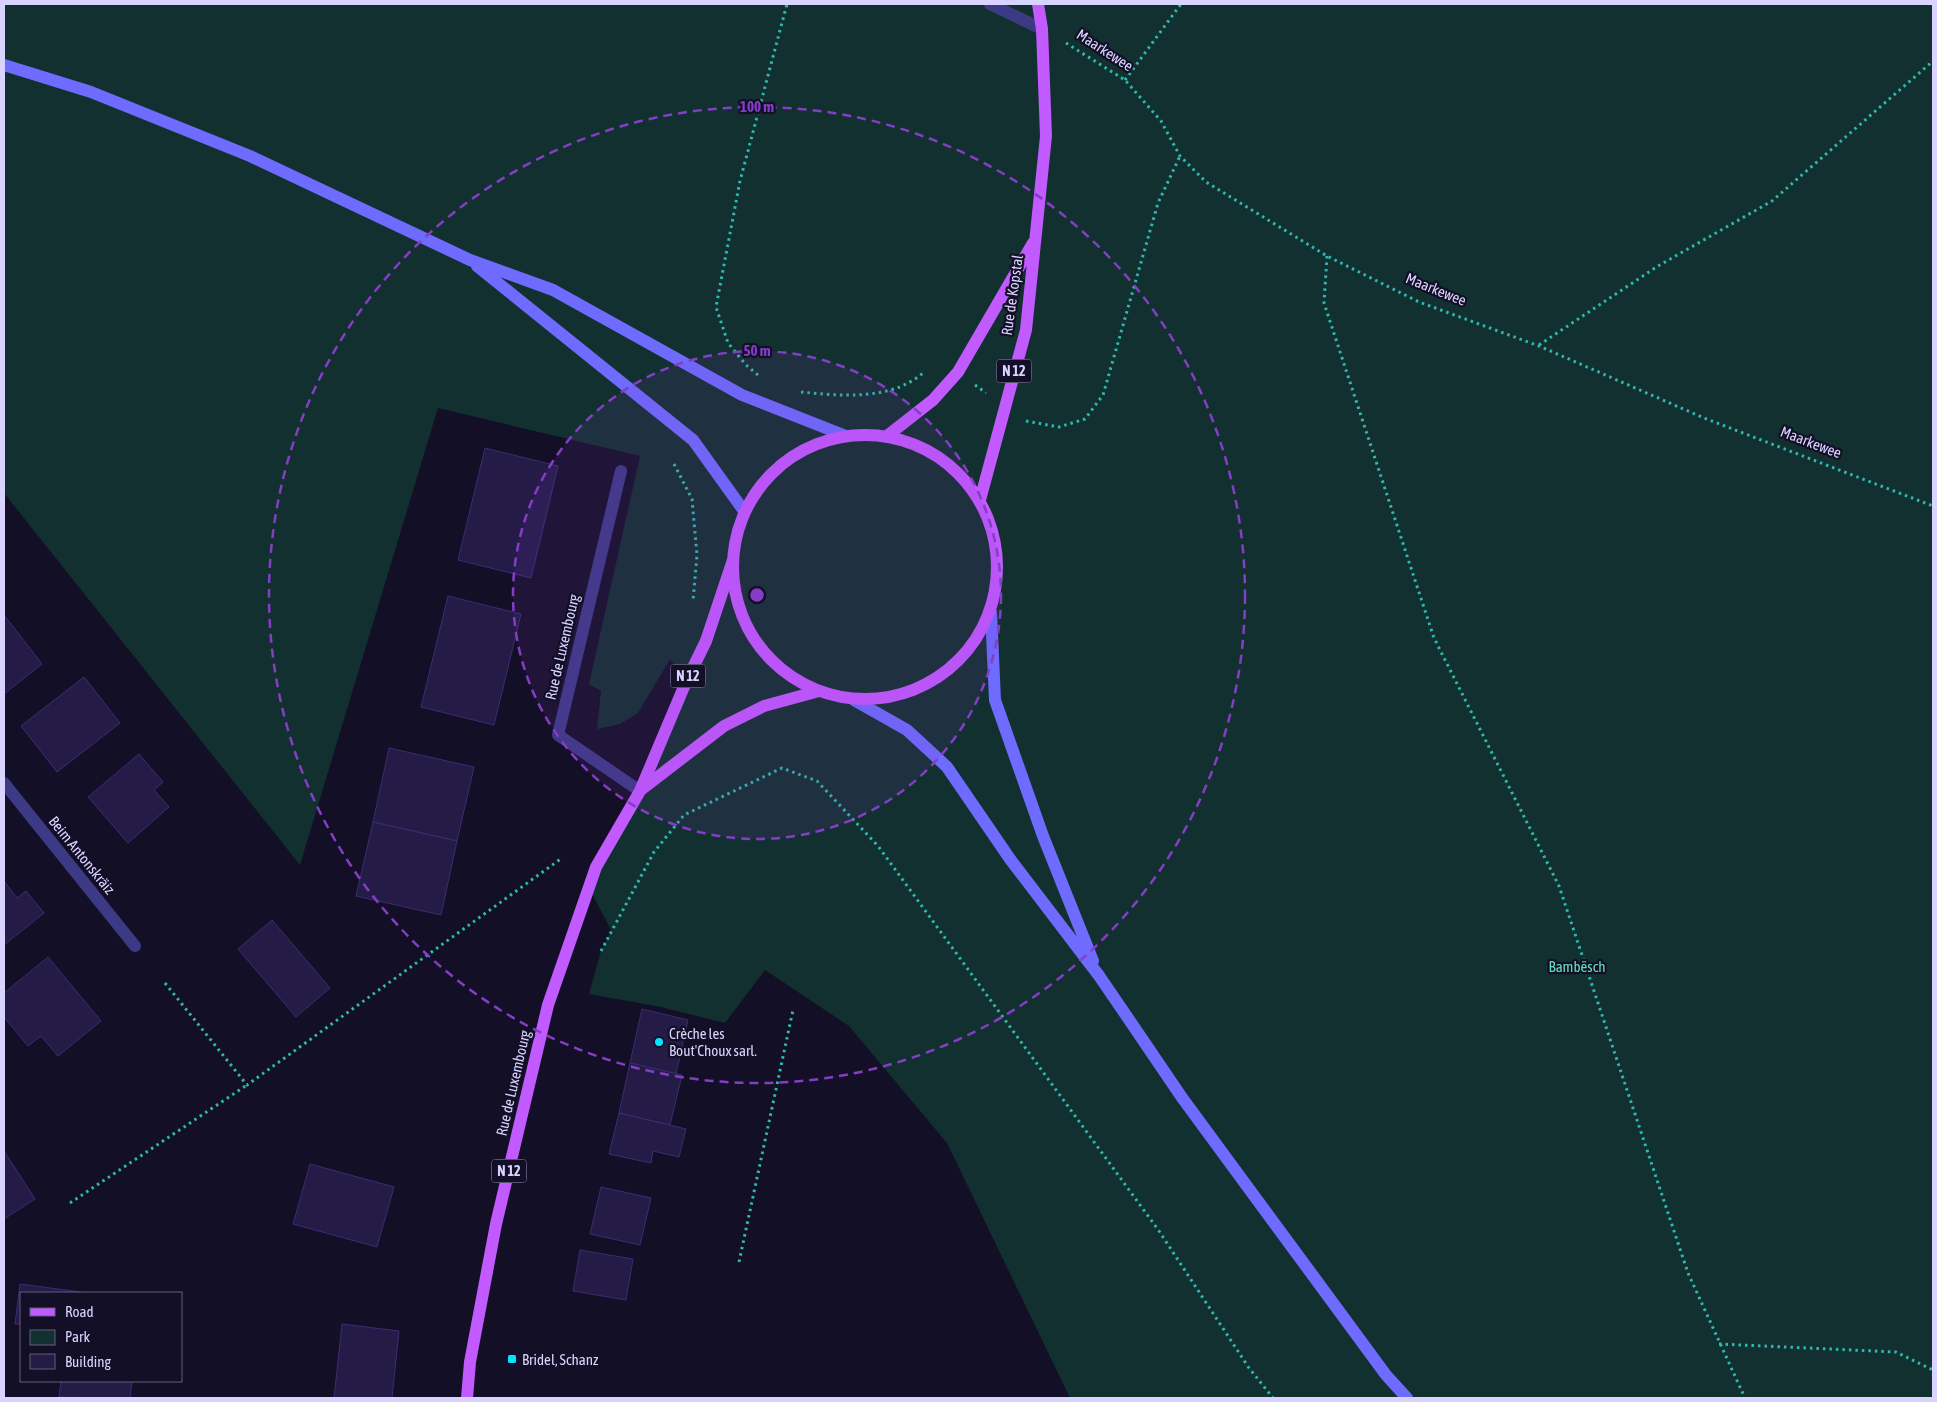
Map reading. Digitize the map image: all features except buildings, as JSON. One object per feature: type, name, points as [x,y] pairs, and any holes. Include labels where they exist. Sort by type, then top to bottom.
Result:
[{"type":"main road","name":"Rue de Kopstal","points":[[980,500],[1026,330],[1046,136],[1042,29],[1038,4]]},
{"type":"main road","points":[[4,65],[91,92],[250,156],[470,260],[553,290],[742,395],[846,436]]},
{"type":"main road","name":"Rue de Kopstal","points":[[886,436],[933,400],[958,372],[1035,239]]},
{"type":"main road","points":[[470,260],[693,440],[744,512]]},
{"type":"main road","points":[[1100,977],[1043,836],[995,700],[991,612],[998,575],[995,536],[980,500],[956,470],[924,448],[886,436],[846,436],[814,445],[786,461],[762,484],[744,512],[736,535],[732,560],[737,602],[754,640],[782,671],[819,691],[854,700],[907,730],[947,767],[1010,859],[1100,977],[1183,1099],[1386,1375],[1406,1398]]},
{"type":"main road","name":"Rue de Luxembourg","points":[[467,1398],[470,1362],[496,1224],[548,1005],[596,867],[640,791],[686,682],[706,641],[732,560]]},
{"type":"main road","points":[[854,700],[889,698],[922,688],[951,669],[975,643],[991,612]]},
{"type":"main road","name":"Rue de Luxembourg","points":[[640,791],[724,726],[764,706],[819,691]]},
{"type":"street","points":[[990,4],[1042,29]]},
{"type":"street","name":"Rue de Luxembourg","points":[[621,471],[558,735],[640,791]]},
{"type":"street","name":"Beim Antonskräiz","points":[[4,783],[135,946]]},
{"type":"path","points":[[762,378],[746,365],[728,343],[716,307],[740,181],[787,4]]},
{"type":"path","points":[[1125,80],[1181,4]]},
{"type":"path","name":"Maarkewee","points":[[1042,29],[1125,80],[1161,121],[1180,156],[1206,182],[1327,256],[1419,302],[1539,346],[1704,418],[1933,506]]},
{"type":"path","points":[[1539,346],[1658,266],[1772,202],[1933,61]]},
{"type":"path","points":[[1004,407],[1023,420],[1059,427],[1085,418],[1103,395],[1158,203],[1180,156]]},
{"type":"path","points":[[1327,256],[1324,303],[1434,638],[1559,886],[1688,1273],[1745,1398]]},
{"type":"path","points":[[797,391],[838,396],[878,393],[898,388],[927,369]]},
{"type":"path","points":[[674,464],[692,499],[697,556],[693,602]]},
{"type":"path","points":[[601,951],[654,852],[684,815],[782,768],[817,781],[878,846],[1158,1231],[1249,1368],[1273,1398]]},
{"type":"path","points":[[70,1203],[247,1085],[562,858]]},
{"type":"path","points":[[165,983],[247,1085]]},
{"type":"path","points":[[740,1262],[793,1010]]},
{"type":"path","points":[[1720,1344],[1896,1352],[1933,1370]]},
{"type":"green space","name":"Bambësch","points":[[4,4],[1933,4],[1933,1398],[1070,1398],[947,1143],[849,1026],[765,970],[725,1023],[661,1007],[589,994],[601,951],[611,930],[589,888],[686,682],[670,659],[638,713],[620,724],[597,729],[601,691],[589,684],[640,456],[438,408],[300,865],[4,493]]},
{"type":"place","name":"Crèche les Bout'Choux sarl.","points":[[659,1042]]},
{"type":"place","name":"Bridel, Schanz","points":[[512,1359]]}]
